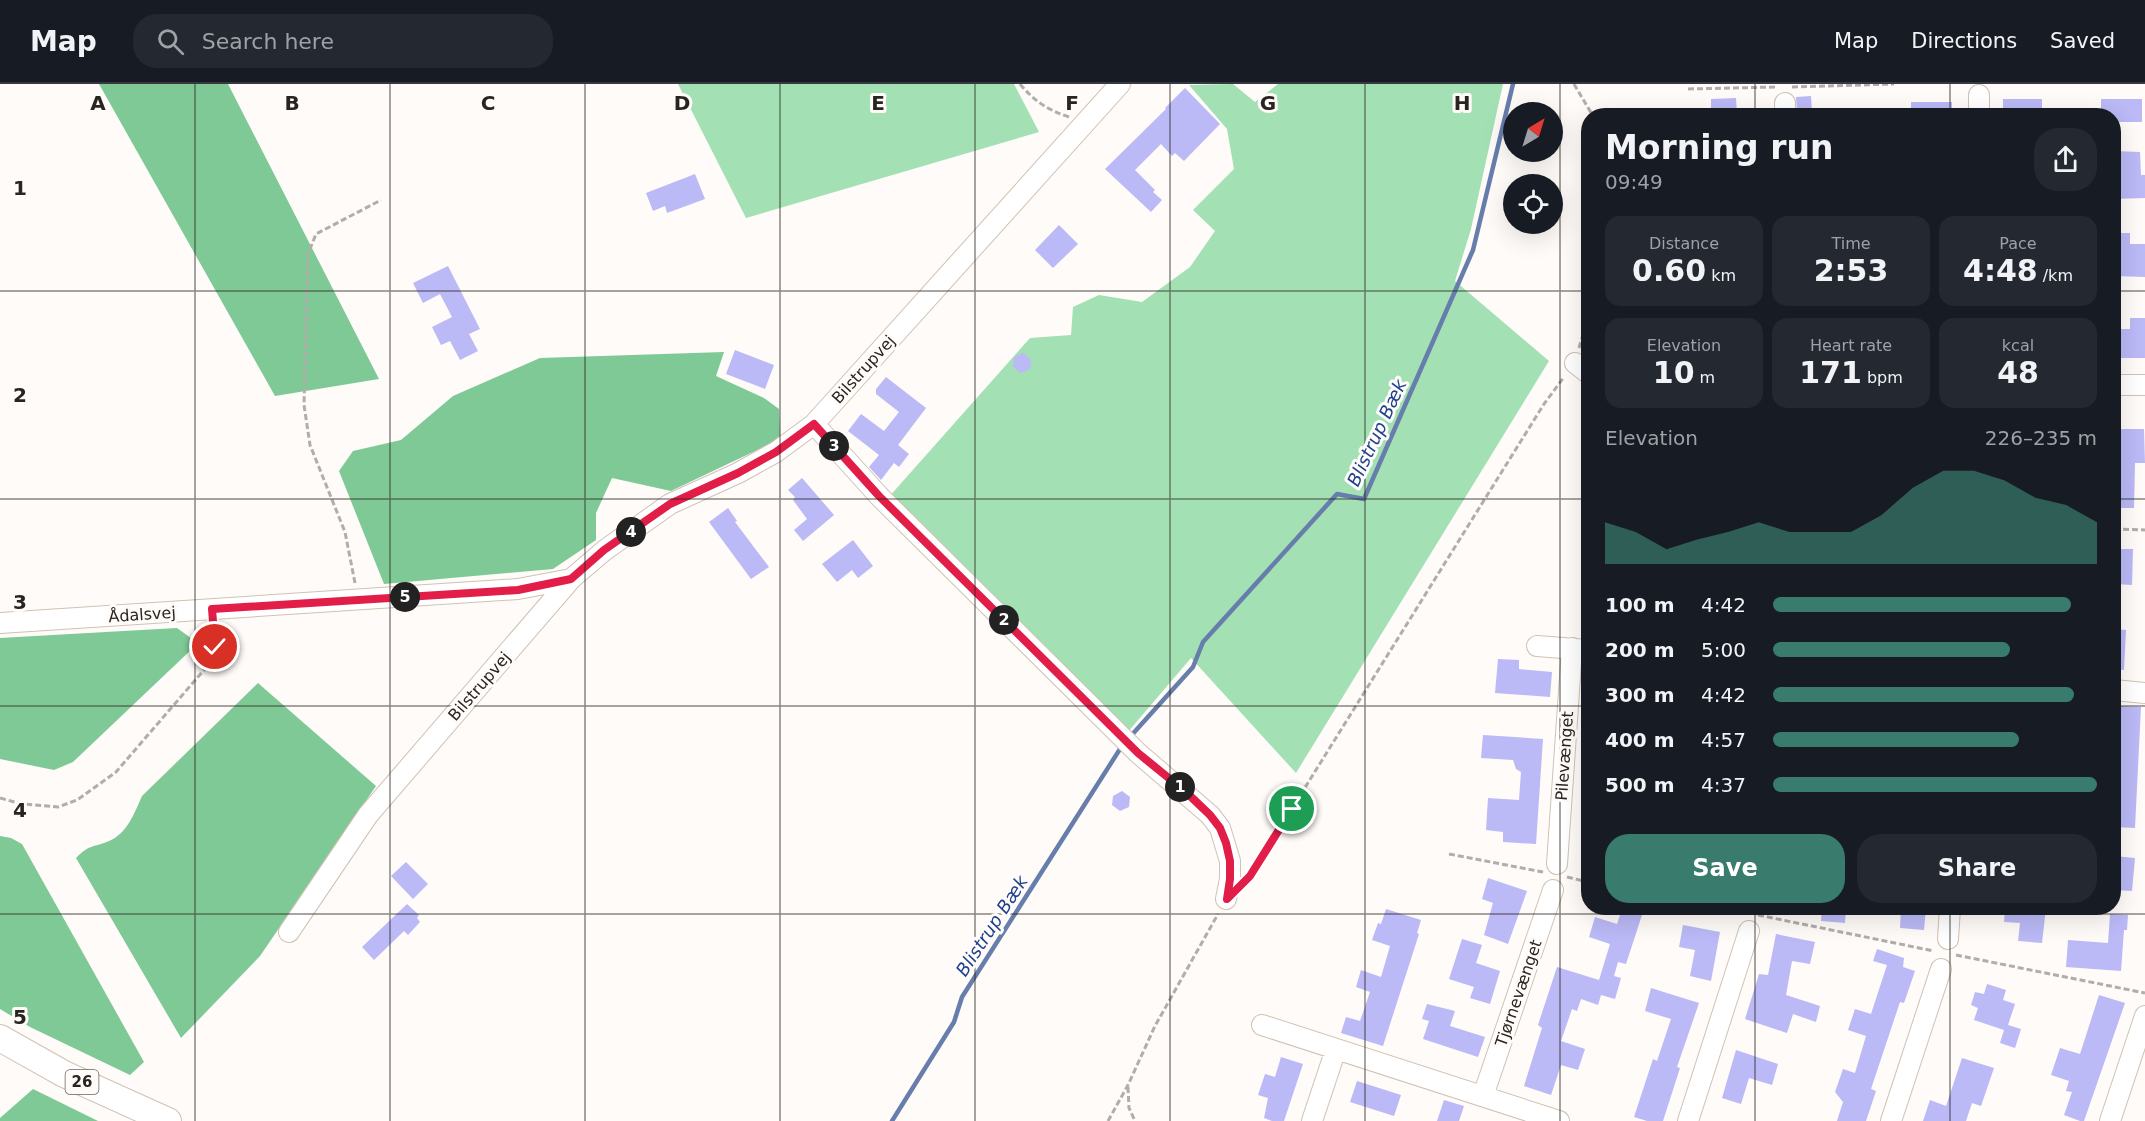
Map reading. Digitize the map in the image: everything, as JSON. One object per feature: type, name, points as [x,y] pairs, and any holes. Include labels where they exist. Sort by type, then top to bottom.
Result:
[{"type":"main road","name":"26","points":[[0,1038],[64,1074],[168,1121]]},
{"type":"street","name":"Bilstrupvej","points":[[289,932],[369,815],[571,579],[604,550],[670,504],[738,473],[776,452],[814,424],[1120,84]]},
{"type":"street","points":[[1979,95],[1979,108]]},
{"type":"street","points":[[2121,385],[2145,385]]},
{"type":"street","points":[[814,424],[879,496],[1138,753],[1210,815],[1220,828],[1230,861],[1227,899]]},
{"type":"street","name":"Ådalsvej","points":[[0,623],[518,590],[571,579]]},
{"type":"street","name":"Pilevænget","points":[[1537,646],[1580,649],[1554,876]]},
{"type":"street","points":[[2121,691],[2145,693]]},
{"type":"street","name":"Tjørnevænget","points":[[1483,1096],[1554,876]]},
{"type":"street","points":[[1891,1121],[1942,953],[1949,915]]},
{"type":"street","points":[[1688,1121],[1749,932]]},
{"type":"street","points":[[2110,1121],[2145,1016]]},
{"type":"street","points":[[1262,1025],[1483,1096],[1518,1115],[1559,1121]]},
{"type":"street","points":[[1312,1121],[1336,1049]]},
{"type":"path","points":[[1020,84],[1029,95],[1047,109],[1085,122]]},
{"type":"path","points":[[1574,84],[1588,108]]},
{"type":"path","points":[[359,600],[345,532],[310,445],[304,405],[308,254],[316,234],[381,200]]},
{"type":"path","points":[[1108,1121],[1128,1085],[1155,1026],[1227,899],[1250,876],[1544,404],[1581,369]]},
{"type":"path","points":[[2121,529],[2145,530]]},
{"type":"path","points":[[0,798],[22,804],[58,807],[77,800],[116,772],[210,663],[215,647],[212,609]]},
{"type":"path","points":[[1449,854],[1581,881]]},
{"type":"path","points":[[1754,915],[2145,993]]},
{"type":"path","points":[[1128,1085],[1129,1108],[1135,1121]]},
{"type":"green space","points":[[99,84],[228,84],[379,379],[275,396]]},
{"type":"green space","points":[[678,84],[1014,84],[1039,132],[746,218]]},
{"type":"green space","points":[[1233,84],[1255,102],[1278,84],[1503,84],[1471,229],[1455,281],[1549,361],[1296,773],[1191,658],[1127,733],[888,498],[1030,338],[1071,335],[1073,307],[1099,295],[1142,302],[1190,267],[1215,231],[1193,210],[1234,169],[1227,129],[1189,85]]},
{"type":"green space","points":[[724,352],[716,376],[764,398],[779,409],[780,439],[671,491],[612,478],[596,513],[596,540],[553,569],[384,584],[339,471],[353,451],[401,440],[453,396],[540,358]]},
{"type":"green space","points":[[177,628],[195,641],[193,648],[73,762],[54,770],[0,759],[0,638]]},
{"type":"green space","points":[[258,683],[376,786],[260,956],[181,1038],[76,858],[88,848],[109,841],[121,833],[130,822],[142,796]]},
{"type":"green space","points":[[0,836],[11,838],[22,844],[144,1062],[130,1075],[30,1027],[0,1009]]},
{"type":"green space","points":[[33,1089],[98,1121],[0,1121],[0,1118]]},
{"type":"building","points":[[1185,88],[1220,124],[1184,161],[1175,153],[1172,156],[1161,144],[1135,170],[1162,200],[1151,212],[1105,169]]},
{"type":"building","points":[[1811,96],[1812,108],[1797,108],[1796,97]]},
{"type":"building","points":[[1736,98],[1737,108],[1711,108],[1711,99]]},
{"type":"building","points":[[2003,99],[2042,99],[2042,108],[2003,108]]},
{"type":"building","points":[[2101,99],[2142,99],[2142,122],[2121,122],[2121,108],[2101,108]]},
{"type":"building","points":[[1911,102],[1952,102],[1952,108],[1911,108]]},
{"type":"building","points":[[2121,151],[2140,152],[2141,175],[2145,175],[2145,198],[2121,199]]},
{"type":"building","points":[[695,174],[705,199],[667,213],[665,206],[653,211],[646,193]]},
{"type":"building","points":[[1059,225],[1078,244],[1053,268],[1035,250]]},
{"type":"building","points":[[2121,233],[2130,233],[2130,244],[2145,244],[2145,277],[2121,276]]},
{"type":"building","points":[[448,266],[480,329],[469,334],[478,351],[460,360],[450,341],[441,345],[432,327],[452,317],[440,294],[423,303],[413,283]]},
{"type":"building","points":[[2130,318],[2145,318],[2145,358],[2121,358],[2121,329],[2130,329]]},
{"type":"building","points":[[735,350],[774,365],[765,389],[726,374]]},
{"type":"building","points":[[1023,353],[1031,359],[1030,369],[1021,373],[1013,367],[1014,357]]},
{"type":"building","points":[[886,377],[926,408],[898,445],[909,454],[899,467],[894,463],[881,480],[869,467],[879,455],[848,431],[861,414],[884,431],[899,412],[876,394],[876,389]]},
{"type":"building","points":[[2121,429],[2144,429],[2145,463],[2135,463],[2134,508],[2121,508]]},
{"type":"building","points":[[802,478],[834,515],[803,541],[794,530],[807,519],[793,500],[795,497],[788,490]]},
{"type":"building","points":[[728,508],[737,521],[735,522],[769,567],[751,579],[709,522]]},
{"type":"building","points":[[853,540],[873,566],[858,578],[852,570],[837,582],[822,564]]},
{"type":"building","points":[[2121,549],[2133,549],[2132,585],[2121,584]]},
{"type":"building","points":[[2121,630],[2126,630],[2124,670],[2121,670]]},
{"type":"building","points":[[1498,659],[1519,660],[1519,669],[1552,672],[1550,697],[1495,693]]},
{"type":"building","points":[[2121,706],[2141,707],[2135,828],[2121,827]]},
{"type":"building","points":[[1483,735],[1543,739],[1536,844],[1503,842],[1503,832],[1486,830],[1488,798],[1519,800],[1521,772],[1516,769],[1513,760],[1481,758]]},
{"type":"building","points":[[1122,791],[1130,797],[1129,807],[1120,811],[1112,805],[1113,796]]},
{"type":"building","points":[[2121,857],[2135,858],[2132,891],[2121,890]]},
{"type":"building","points":[[406,862],[428,884],[413,899],[391,876]]},
{"type":"building","points":[[1488,878],[1527,891],[1508,944],[1484,935],[1493,903],[1482,899]]},
{"type":"building","points":[[407,904],[419,915],[417,918],[420,922],[408,935],[404,931],[374,960],[362,947]]},
{"type":"building","points":[[1386,909],[1421,920],[1417,933],[1419,934],[1383,1046],[1341,1033],[1346,1017],[1360,1021],[1370,992],[1356,987],[1361,970],[1381,977],[1390,946],[1372,940]]},
{"type":"building","points":[[1620,915],[1642,915],[1626,964],[1618,962],[1614,976],[1621,978],[1615,999],[1601,995],[1598,1005],[1581,999],[1577,1011],[1572,1009],[1561,1041],[1585,1049],[1578,1070],[1561,1065],[1551,1095],[1524,1086],[1542,1028],[1538,1025],[1557,967],[1599,980],[1610,944],[1589,937],[1595,917],[1617,924]]},
{"type":"building","points":[[1821,915],[1846,915],[1845,923],[1821,921]]},
{"type":"building","points":[[1901,915],[1925,915],[1924,930],[1900,928]]},
{"type":"building","points":[[2004,915],[2045,915],[2042,943],[2018,941],[2020,923],[2004,922]]},
{"type":"building","points":[[2110,915],[2128,915],[2127,930],[2124,930],[2121,971],[2066,967],[2068,940],[2108,943]]},
{"type":"building","points":[[1683,925],[1720,932],[1711,981],[1690,976],[1695,950],[1679,947]]},
{"type":"building","points":[[1776,934],[1815,942],[1810,964],[1792,961],[1786,995],[1820,1006],[1816,1022],[1793,1014],[1787,1033],[1745,1019],[1759,974],[1768,975]]},
{"type":"building","points":[[1462,939],[1482,945],[1476,963],[1500,971],[1490,1004],[1470,998],[1474,987],[1449,979]]},
{"type":"building","points":[[1877,949],[1904,958],[1903,967],[1915,971],[1904,1003],[1900,1002],[1871,1089],[1876,1091],[1866,1121],[1837,1121],[1843,1102],[1835,1092],[1843,1069],[1855,1073],[1866,1036],[1848,1030],[1855,1009],[1871,1014],[1887,965],[1873,961]]},
{"type":"building","points":[[1987,984],[2006,990],[2003,1000],[2015,1004],[2008,1025],[2021,1029],[2015,1048],[2000,1043],[2004,1030],[1974,1020],[1978,1008],[1971,1005],[1975,992],[1984,994]]},
{"type":"building","points":[[1651,988],[1699,1003],[1677,1067],[1680,1068],[1663,1121],[1647,1121],[1634,1117],[1653,1059],[1657,1061],[1671,1019],[1645,1011]]},
{"type":"building","points":[[2099,995],[2125,1003],[2084,1121],[2080,1121],[2064,1115],[2072,1092],[2066,1091],[2069,1081],[2051,1075],[2060,1048],[2080,1054]]},
{"type":"building","points":[[1427,1004],[1455,1011],[1450,1026],[1485,1037],[1478,1057],[1423,1039],[1429,1021],[1422,1019]]},
{"type":"building","points":[[1736,1050],[1778,1064],[1772,1085],[1749,1078],[1741,1104],[1722,1098]]},
{"type":"building","points":[[1281,1057],[1303,1064],[1284,1121],[1272,1121],[1264,1118],[1268,1098],[1258,1095],[1265,1074],[1275,1077]]},
{"type":"building","points":[[1962,1058],[1994,1068],[1981,1106],[1972,1103],[1966,1121],[1923,1121],[1930,1100],[1946,1106]]},
{"type":"building","points":[[1357,1081],[1401,1095],[1394,1116],[1350,1102]]},
{"type":"building","points":[[1444,1100],[1464,1106],[1459,1121],[1437,1121]]},
{"type":"waterway","name":"Blistrup Bæk","points":[[1129,738],[1193,667],[1203,642],[1337,494],[1364,499],[1473,250],[1513,84]]},
{"type":"waterway","name":"Blistrup Bæk","points":[[892,1121],[954,1022],[962,997],[1120,749]]},
{"type":"route","points":[[215,647],[212,609],[518,590],[571,579],[604,550],[670,504],[738,473],[776,452],[814,424],[879,496],[1138,753],[1210,815],[1220,828],[1230,861],[1227,899],[1250,876],[1292,809]]}]
